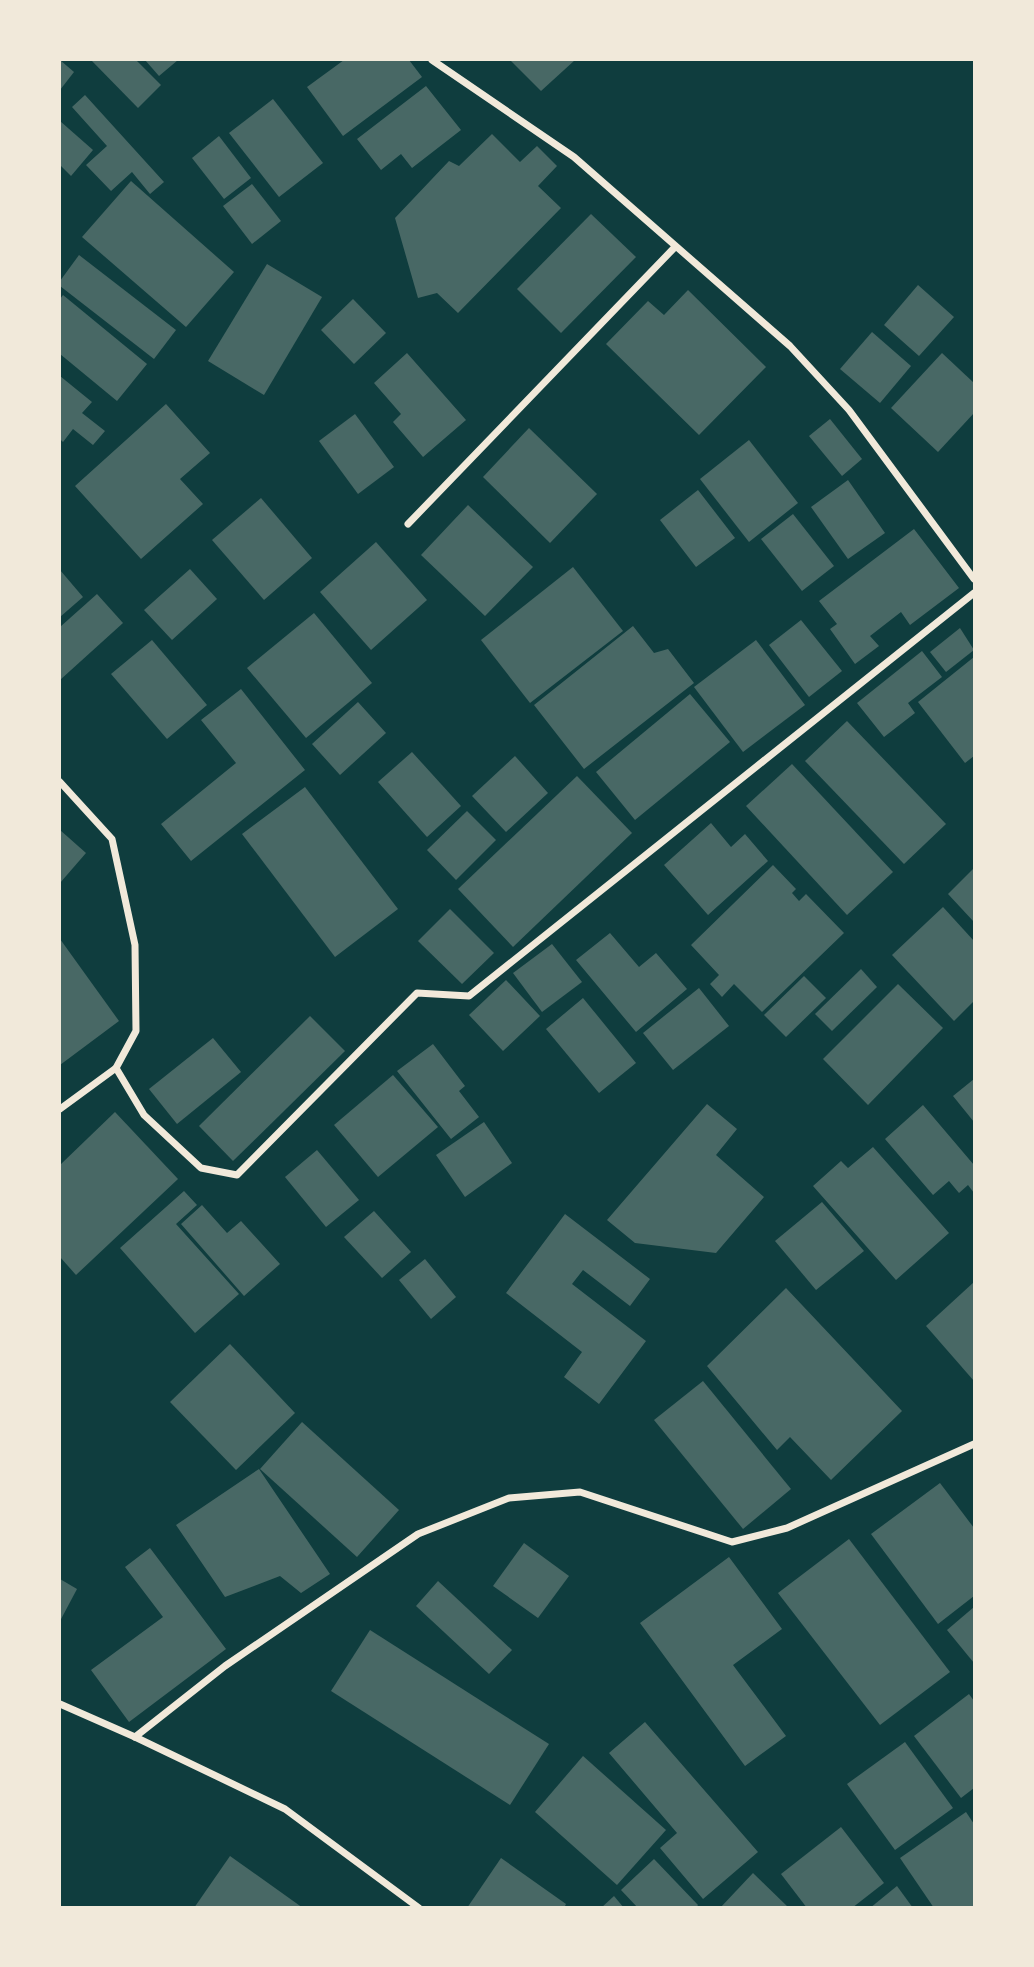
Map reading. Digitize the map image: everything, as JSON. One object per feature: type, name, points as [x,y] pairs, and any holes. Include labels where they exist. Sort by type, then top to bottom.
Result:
[{"type":"street","points":[[432,60],[573,157],[790,346],[849,410],[975,579]]},
{"type":"street","points":[[408,524],[675,247]]},
{"type":"street","points":[[116,1068],[145,1115],[201,1168],[237,1175],[417,993],[469,996],[975,593]]},
{"type":"street","points":[[60,782],[112,839],[135,945],[136,1031],[116,1068],[60,1109]]},
{"type":"street","points":[[135,1737],[225,1666],[418,1534],[509,1498],[580,1492],[732,1542],[787,1528],[975,1444]]},
{"type":"street","points":[[60,1704],[285,1809],[419,1908]]},
{"type":"building","points":[[60,60],[74,72],[60,90]]},
{"type":"building","points":[[91,60],[136,60],[161,85],[138,108]]},
{"type":"building","points":[[145,60],[178,60],[159,76]]},
{"type":"building","points":[[344,60],[409,60],[422,77],[343,136],[307,87]]},
{"type":"building","points":[[510,60],[575,60],[541,91]]},
{"type":"building","points":[[426,86],[461,130],[412,168],[401,154],[381,170],[357,139]]},
{"type":"building","points":[[85,95],[164,182],[150,194],[132,172],[111,191],[86,165],[107,146],[72,107]]},
{"type":"building","points":[[273,99],[323,163],[279,197],[229,133]]},
{"type":"building","points":[[60,121],[93,150],[71,176],[60,165]]},
{"type":"building","points":[[492,134],[520,162],[537,146],[557,166],[538,186],[561,208],[458,313],[437,293],[418,298],[395,218],[449,161],[459,166]]},
{"type":"building","points":[[219,136],[251,178],[224,199],[192,158]]},
{"type":"building","points":[[131,181],[234,272],[186,327],[82,237]]},
{"type":"building","points":[[252,184],[281,221],[252,244],[223,206]]},
{"type":"building","points":[[591,214],[636,257],[561,333],[517,289]]},
{"type":"building","points":[[79,255],[176,330],[154,359],[60,286],[60,281]]},
{"type":"building","points":[[267,264],[322,297],[264,395],[208,361]]},
{"type":"building","points":[[918,285],[954,317],[919,356],[884,325]]},
{"type":"building","points":[[688,290],[766,367],[699,435],[606,344],[648,301],[664,315]]},
{"type":"building","points":[[63,295],[147,364],[117,401],[60,354],[60,299]]},
{"type":"building","points":[[353,299],[386,333],[354,364],[321,330]]},
{"type":"building","points":[[872,332],[911,366],[880,403],[840,369]]},
{"type":"building","points":[[407,353],[466,420],[423,457],[393,422],[401,414],[374,383]]},
{"type":"building","points":[[942,353],[974,383],[974,413],[938,452],[891,408]]},
{"type":"building","points":[[60,376],[92,402],[82,413],[105,431],[93,445],[73,429],[63,442],[60,439]]},
{"type":"building","points":[[166,404],[210,453],[180,479],[203,504],[141,559],[75,486]]},
{"type":"building","points":[[355,414],[394,467],[358,494],[319,441]]},
{"type":"building","points":[[830,419],[862,459],[842,476],[809,436]]},
{"type":"building","points":[[529,428],[597,494],[550,543],[483,477]]},
{"type":"building","points":[[749,440],[798,503],[749,542],[700,479]]},
{"type":"building","points":[[848,480],[885,533],[848,559],[811,507]]},
{"type":"building","points":[[698,490],[735,538],[696,567],[660,520]]},
{"type":"building","points":[[261,498],[312,558],[264,600],[212,540]]},
{"type":"building","points":[[468,505],[533,567],[485,616],[421,555]]},
{"type":"building","points":[[793,514],[834,566],[802,591],[761,539]]},
{"type":"building","points":[[914,529],[959,588],[910,625],[901,612],[870,636],[879,646],[855,664],[830,629],[837,624],[819,601]]},
{"type":"building","points":[[376,542],[427,600],[371,650],[320,592]]},
{"type":"building","points":[[573,567],[623,631],[530,703],[481,640]]},
{"type":"building","points":[[190,569],[217,599],[172,640],[144,610]]},
{"type":"building","points":[[60,570],[83,597],[60,617]]},
{"type":"building","points":[[97,594],[123,623],[60,680],[60,627]]},
{"type":"building","points":[[314,613],[372,683],[306,738],[247,668]]},
{"type":"building","points":[[801,620],[842,671],[809,697],[769,645]]},
{"type":"building","points":[[633,626],[654,653],[668,649],[694,683],[584,769],[534,705]]},
{"type":"building","points":[[960,628],[974,650],[946,672],[930,652]]},
{"type":"building","points":[[152,640],[207,705],[167,739],[111,674]]},
{"type":"building","points":[[756,640],[805,705],[743,752],[694,687]]},
{"type":"building","points":[[922,651],[942,677],[908,703],[915,713],[884,737],[857,703]]},
{"type":"building","points":[[974,657],[974,756],[965,763],[918,702]]},
{"type":"building","points":[[241,689],[305,770],[191,861],[161,824],[236,763],[201,720]]},
{"type":"building","points":[[690,694],[730,742],[635,820],[596,772]]},
{"type":"building","points":[[358,702],[386,733],[340,775],[312,744]]},
{"type":"building","points":[[847,721],[946,824],[904,864],[805,761]]},
{"type":"building","points":[[412,752],[461,806],[427,837],[378,782]]},
{"type":"building","points":[[515,756],[548,793],[506,832],[472,796]]},
{"type":"building","points":[[792,764],[893,872],[847,915],[746,806]]},
{"type":"building","points":[[577,776],[632,833],[513,947],[458,889]]},
{"type":"building","points":[[305,787],[398,909],[335,957],[242,834]]},
{"type":"building","points":[[467,811],[496,840],[456,880],[427,850]]},
{"type":"building","points":[[711,823],[731,847],[745,834],[768,861],[708,915],[664,865]]},
{"type":"building","points":[[60,830],[86,853],[60,883]]},
{"type":"building","points":[[773,865],[796,889],[792,893],[799,901],[806,894],[844,933],[762,1012],[734,984],[722,997],[710,984],[719,975],[691,945]]},
{"type":"building","points":[[974,868],[974,922],[948,894]]},
{"type":"building","points":[[943,907],[974,941],[974,1001],[954,1021],[892,955]]},
{"type":"building","points":[[450,909],[494,953],[462,984],[418,941]]},
{"type":"building","points":[[610,933],[639,967],[656,953],[687,989],[636,1032],[576,960]]},
{"type":"building","points":[[60,939],[119,1021],[60,1065]]},
{"type":"building","points":[[552,944],[582,982],[542,1012],[513,973]]},
{"type":"building","points":[[861,969],[877,987],[832,1031],[815,1014]]},
{"type":"building","points":[[804,976],[826,998],[786,1037],[764,1015]]},
{"type":"building","points":[[506,980],[540,1016],[503,1051],[469,1015]]},
{"type":"building","points":[[898,984],[943,1028],[868,1105],[823,1059]]},
{"type":"building","points":[[699,988],[729,1026],[673,1070],[643,1033]]},
{"type":"building","points":[[583,998],[636,1063],[599,1093],[546,1029]]},
{"type":"building","points":[[310,1016],[345,1051],[233,1161],[199,1126]]},
{"type":"building","points":[[213,1038],[241,1072],[177,1124],[149,1089]]},
{"type":"building","points":[[433,1044],[465,1086],[459,1091],[479,1117],[451,1139],[397,1071]]},
{"type":"building","points":[[393,1075],[438,1127],[378,1177],[334,1125]]},
{"type":"building","points":[[974,1079],[974,1122],[953,1096]]},
{"type":"building","points":[[707,1104],[737,1129],[716,1155],[764,1197],[716,1253],[635,1243],[607,1220]]},
{"type":"building","points":[[923,1105],[974,1165],[974,1193],[968,1185],[959,1193],[949,1181],[933,1195],[885,1139]]},
{"type":"building","points":[[115,1112],[178,1179],[76,1275],[60,1257],[60,1165]]},
{"type":"building","points":[[484,1122],[512,1163],[465,1197],[436,1155]]},
{"type":"building","points":[[873,1147],[949,1233],[896,1280],[813,1186],[841,1161],[848,1168]]},
{"type":"building","points":[[317,1150],[359,1200],[326,1227],[285,1177]]},
{"type":"building","points":[[184,1191],[197,1205],[176,1224],[239,1294],[195,1333],[120,1248]]},
{"type":"building","points":[[822,1202],[864,1251],[816,1290],[775,1241]]},
{"type":"building","points":[[202,1205],[227,1233],[241,1221],[280,1264],[244,1296],[181,1224]]},
{"type":"building","points":[[374,1211],[411,1252],[382,1278],[344,1237]]},
{"type":"building","points":[[565,1214],[650,1279],[630,1306],[583,1270],[572,1284],[646,1341],[599,1404],[564,1377],[582,1352],[506,1293]]},
{"type":"building","points":[[425,1259],[456,1297],[431,1319],[399,1280]]},
{"type":"building","points":[[974,1282],[974,1381],[926,1326]]},
{"type":"building","points":[[786,1288],[902,1411],[831,1480],[790,1437],[777,1450],[707,1366]]},
{"type":"building","points":[[230,1344],[295,1413],[236,1470],[170,1402]]},
{"type":"building","points":[[703,1381],[791,1489],[743,1529],[654,1420]]},
{"type":"building","points":[[302,1422],[399,1510],[357,1557],[260,1469]]},
{"type":"building","points":[[259,1469],[330,1574],[301,1593],[280,1576],[225,1597],[176,1525]]},
{"type":"building","points":[[940,1483],[974,1528],[974,1596],[938,1624],[871,1534]]},
{"type":"building","points":[[849,1539],[950,1672],[880,1725],[778,1593]]},
{"type":"building","points":[[524,1543],[569,1576],[538,1618],[493,1586]]},
{"type":"building","points":[[150,1548],[226,1649],[129,1722],[91,1670],[163,1617],[125,1567]]},
{"type":"building","points":[[729,1557],[782,1629],[733,1665],[786,1736],[745,1766],[640,1623]]},
{"type":"building","points":[[60,1579],[77,1589],[60,1621]]},
{"type":"building","points":[[438,1581],[512,1650],[489,1674],[416,1606]]},
{"type":"building","points":[[974,1607],[974,1663],[947,1630]]},
{"type":"building","points":[[370,1630],[549,1744],[510,1805],[331,1691]]},
{"type":"building","points":[[969,1694],[974,1701],[974,1788],[961,1798],[914,1736]]},
{"type":"building","points":[[645,1722],[758,1852],[703,1899],[660,1848],[677,1833],[609,1753]]},
{"type":"building","points":[[905,1742],[953,1808],[895,1850],[847,1784]]},
{"type":"building","points":[[583,1756],[666,1830],[617,1885],[535,1812]]},
{"type":"building","points":[[966,1812],[974,1824],[974,1908],[934,1908],[900,1858]]},
{"type":"building","points":[[841,1827],[884,1883],[852,1908],[807,1908],[781,1874]]},
{"type":"building","points":[[230,1856],[303,1908],[194,1908]]},
{"type":"building","points":[[501,1858],[566,1904],[564,1908],[467,1908]]},
{"type":"building","points":[[654,1859],[698,1905],[696,1908],[638,1908],[621,1890]]},
{"type":"building","points":[[753,1873],[789,1908],[720,1908]]},
{"type":"building","points":[[897,1886],[913,1908],[870,1908]]},
{"type":"building","points":[[614,1896],[624,1908],[601,1908]]}]
